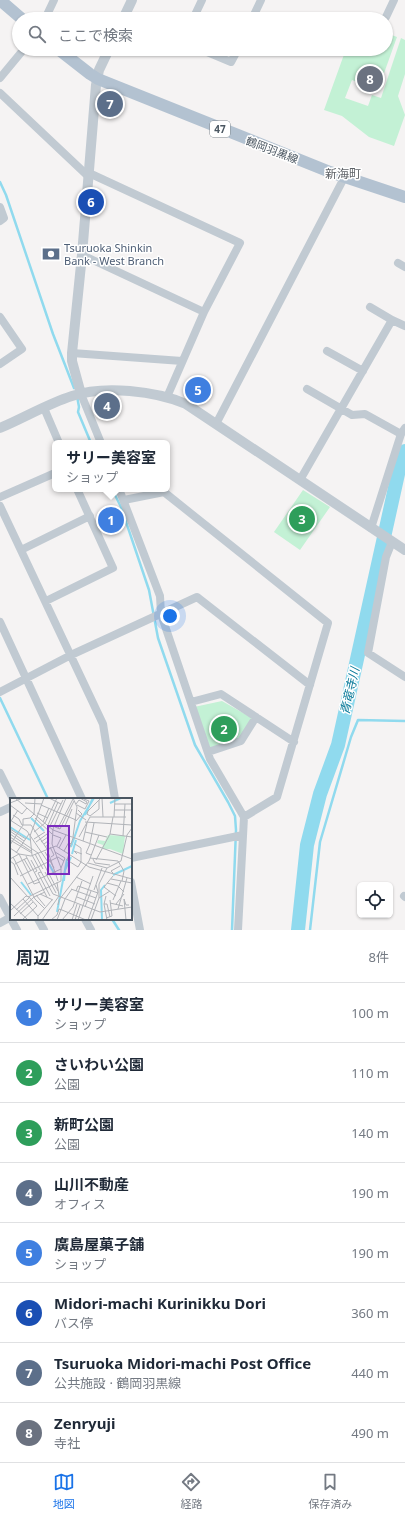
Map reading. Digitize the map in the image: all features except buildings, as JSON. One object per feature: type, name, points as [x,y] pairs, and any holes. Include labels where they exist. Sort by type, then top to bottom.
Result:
[{"type":"main road","points":[[0,0],[14,12]]},
{"type":"main road","name":"鶴岡羽黒線","points":[[67,56],[90,74],[98,78],[344,178],[405,198]]},
{"type":"street","points":[[48,12],[54,0]]},
{"type":"street","points":[[129,12],[132,0]]},
{"type":"street","points":[[196,12],[202,0]]},
{"type":"street","points":[[255,12],[261,0]]},
{"type":"street","points":[[388,12],[394,0]]},
{"type":"street","points":[[0,78],[18,56]]},
{"type":"street","points":[[100,440],[81,394],[72,360],[72,353],[98,78],[106,56]]},
{"type":"street","points":[[217,56],[231,62],[234,56]]},
{"type":"street","points":[[0,93],[89,175],[240,243],[204,312],[167,397]]},
{"type":"street","points":[[216,424],[344,178]]},
{"type":"street","points":[[0,207],[4,218],[0,221]]},
{"type":"street","points":[[82,255],[204,312]]},
{"type":"street","points":[[370,307],[405,326]]},
{"type":"street","points":[[0,317],[22,349],[0,364]]},
{"type":"street","points":[[300,480],[392,320]]},
{"type":"street","points":[[326,351],[362,371]]},
{"type":"street","points":[[72,353],[182,361]]},
{"type":"street","points":[[307,389],[352,415],[365,414],[403,431],[371,528]]},
{"type":"street","points":[[0,428],[66,398],[94,391],[143,392],[167,397],[186,404],[405,550]]},
{"type":"street","points":[[44,408],[58,440]]},
{"type":"street","points":[[0,497],[52,474]]},
{"type":"street","points":[[46,601],[113,568],[78,492]]},
{"type":"street","points":[[120,492],[160,596],[161,614],[210,759],[244,817],[238,930]]},
{"type":"street","points":[[124,500],[164,492],[328,623],[277,797],[244,817]]},
{"type":"street","points":[[0,506],[103,724],[115,798]]},
{"type":"street","points":[[21,550],[90,516]]},
{"type":"street","points":[[392,542],[386,557],[368,653],[405,677]]},
{"type":"street","points":[[1,691],[71,655],[197,598],[310,685]]},
{"type":"street","points":[[0,622],[82,798]]},
{"type":"street","points":[[191,702],[221,694],[294,742]]},
{"type":"street","points":[[208,752],[241,741],[256,717]]},
{"type":"street","points":[[0,773],[13,798]]},
{"type":"street","points":[[0,812],[10,807]]},
{"type":"street","points":[[132,858],[243,835]]},
{"type":"street","points":[[132,887],[140,930]]},
{"type":"street","points":[[0,898],[10,916]]},
{"type":"street","points":[[0,923],[10,918]]},
{"type":"street","points":[[12,920],[17,930]]},
{"type":"street","points":[[39,920],[44,930]]},
{"type":"street","points":[[85,920],[90,930]]},
{"type":"green space","points":[[393,36],[397,37],[393,48]]},
{"type":"green space","points":[[401,38],[405,40],[405,74],[398,96],[405,115],[394,146],[369,137],[342,116],[324,110],[343,56],[390,56],[378,90],[352,80],[345,98],[368,106],[372,95],[381,98]]},
{"type":"green space","points":[[303,490],[330,507],[300,550],[274,532]]},
{"type":"green space","points":[[222,701],[252,718],[239,739],[210,748],[194,707]]},
{"type":"waterway","points":[[0,182],[6,195],[53,334],[74,388]]},
{"type":"waterway","points":[[77,396],[79,407],[78,412],[90,440]]},
{"type":"waterway","name":"青竜寺川","points":[[298,930],[307,845],[320,794],[338,745],[400,465],[405,451]]},
{"type":"waterway","points":[[114,492],[121,507],[149,590],[158,638],[195,745],[235,816],[236,830],[232,930]]},
{"type":"waterway","points":[[0,698],[48,798]]},
{"type":"waterway","points":[[310,930],[320,842],[351,737],[358,720],[405,721]]},
{"type":"waterway","points":[[113,920],[119,930]]},
{"type":"place","name":"Zenryuji","points":[[370,79]]},
{"type":"place","name":"Tsuruoka Midori-machi Post Office","points":[[110,104]]},
{"type":"place","name":"Midori-machi Kurinikku Dori","points":[[91,202]]},
{"type":"place","name":"Tsuruoka Shinkin Bank - West Branch","points":[[51,254]]},
{"type":"place","name":"廣島屋菓子舗","points":[[198,390]]},
{"type":"place","name":"山川不動産","points":[[107,406]]},
{"type":"place","name":"新町公園","points":[[302,519]]},
{"type":"place","name":"サリー美容室","points":[[111,520]]},
{"type":"place","name":"さいわい公園","points":[[224,729]]},
{"type":"district","name":"新海町","points":[[343,174]]}]
